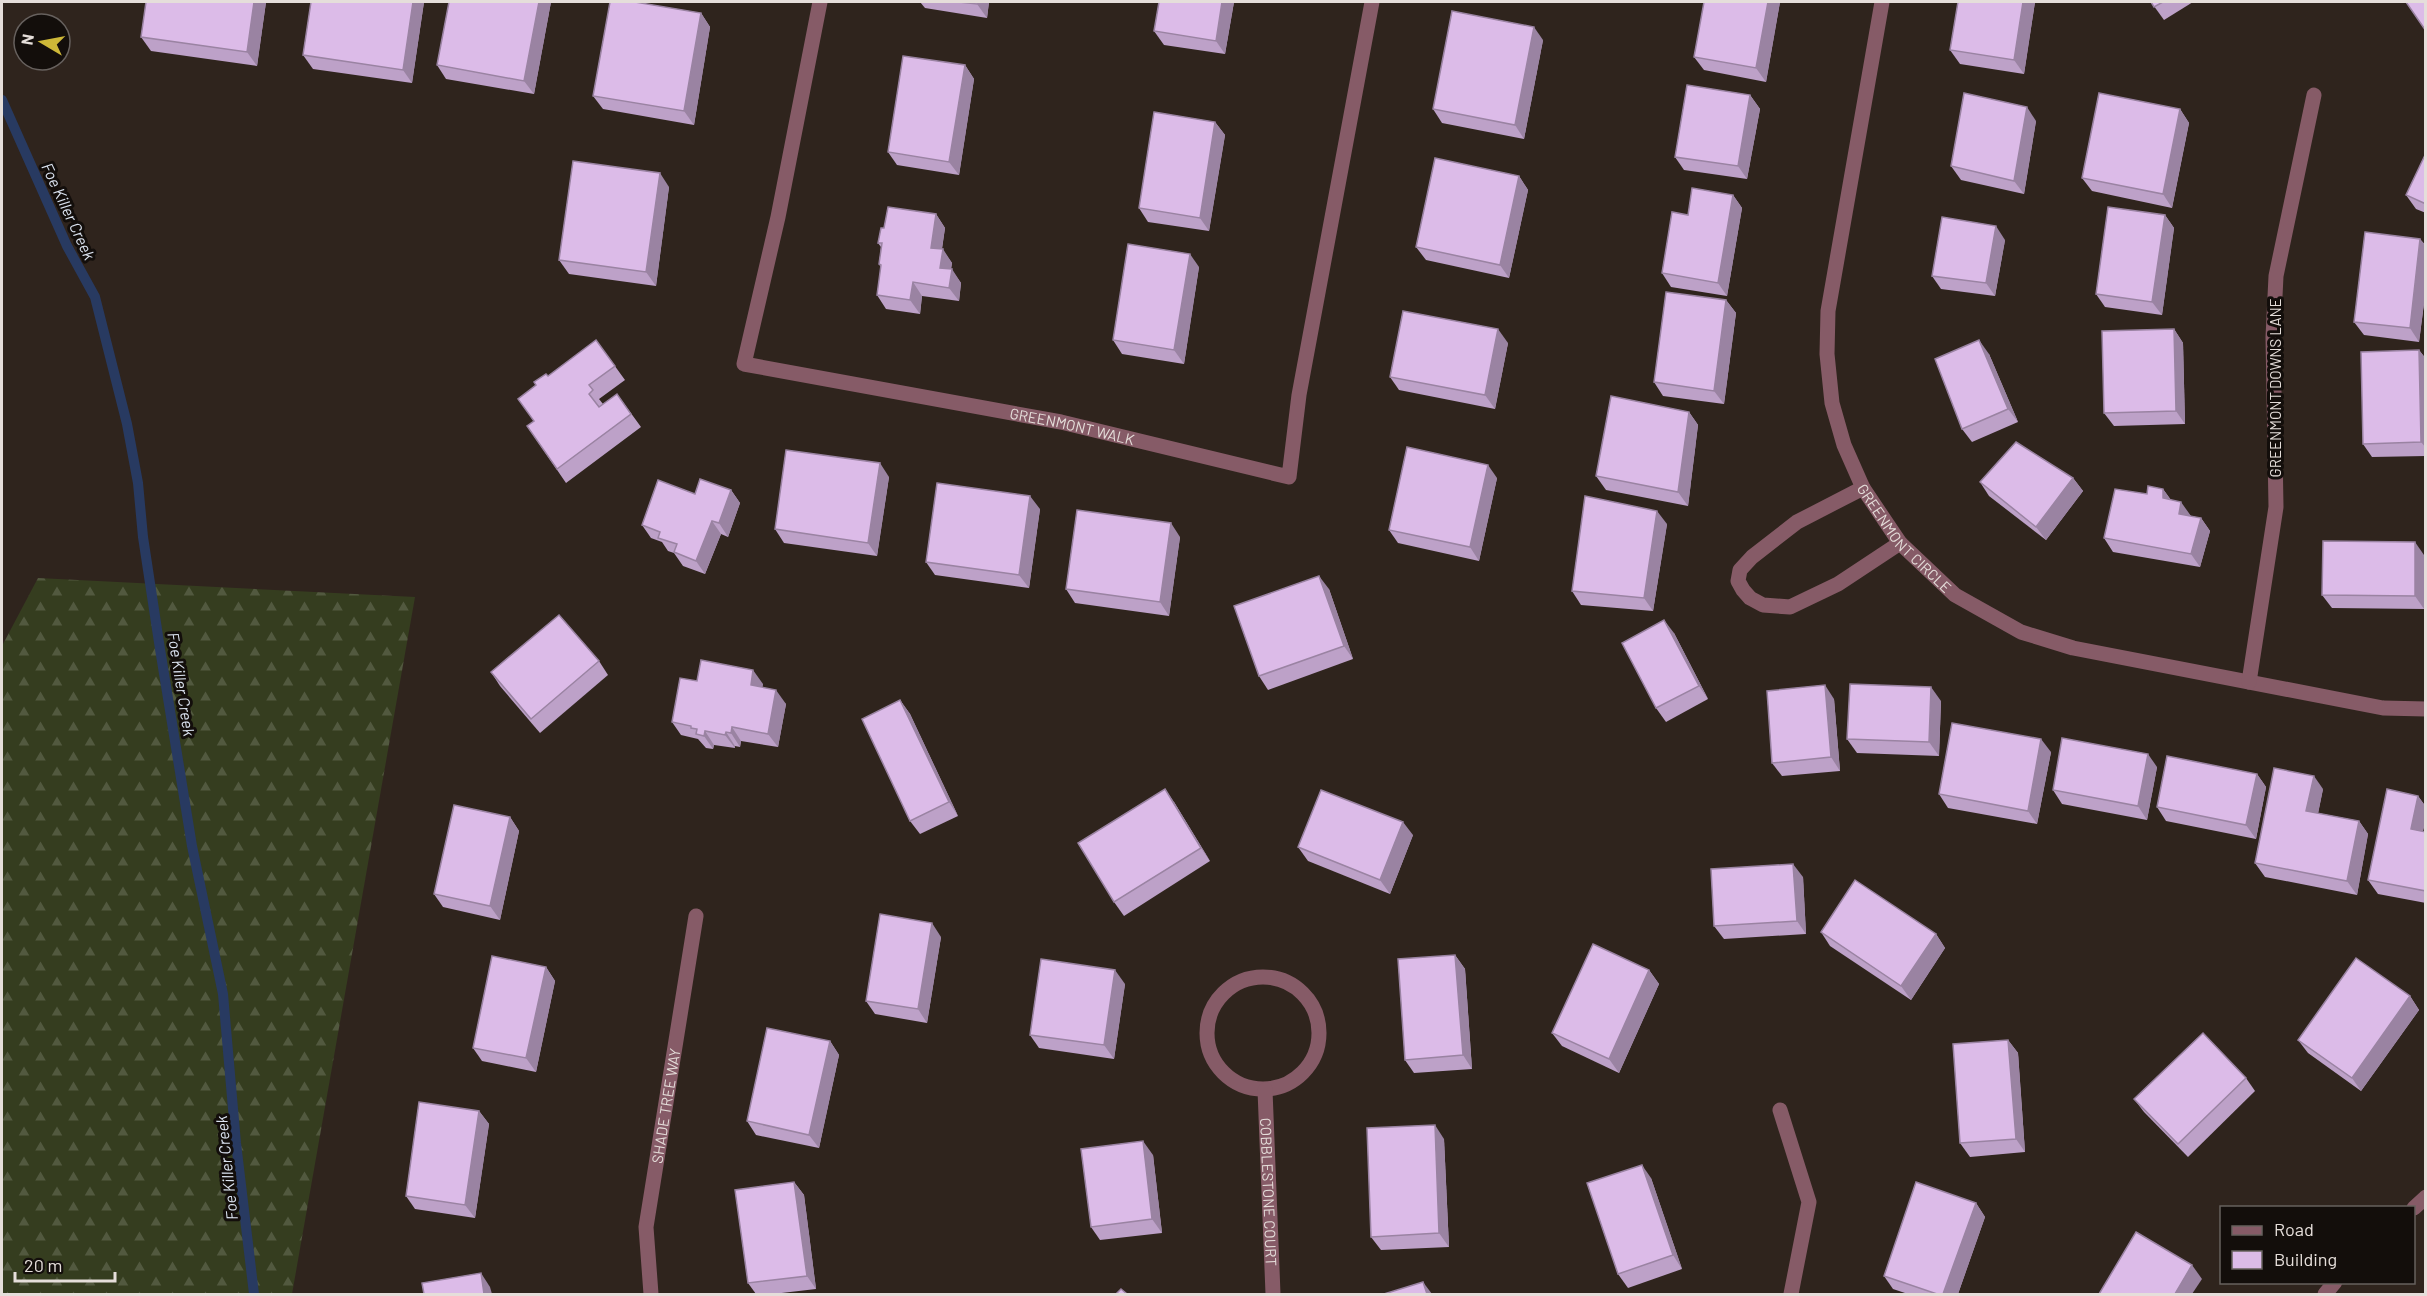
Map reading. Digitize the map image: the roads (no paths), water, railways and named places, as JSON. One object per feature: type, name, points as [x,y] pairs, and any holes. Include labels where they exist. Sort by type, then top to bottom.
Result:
[{"type":"street","name":"GREENMONT WALK","points":[[820,2],[778,217],[744,364],[1061,422],[1289,477],[1299,395],[1372,2]]},
{"type":"street","name":"GREENMONT CIRCLE","points":[[1882,2],[1828,322],[1827,354],[1832,403],[1844,445],[1863,488],[1899,543],[1955,595],[2021,632],[2073,648],[2383,708],[2426,709]]},
{"type":"street","name":"GREENMONT DOWNS LANE","points":[[2249,682],[2276,507],[2273,338],[2276,276],[2314,95]]},
{"type":"street","points":[[1863,488],[1797,522],[1752,556],[1740,570],[1738,581],[1743,590],[1750,598],[1763,605],[1790,607],[1838,584],[1899,543]]},
{"type":"street","name":"SHADE TREE WAY","points":[[651,1294],[646,1227],[696,916]]},
{"type":"street","points":[[1257,977],[1275,978],[1292,984],[1306,996],[1316,1012],[1319,1030],[1318,1048],[1310,1064],[1298,1078],[1283,1087],[1265,1090],[1246,1088],[1229,1079],[1215,1065],[1208,1047],[1207,1028],[1212,1009],[1223,993],[1239,982],[1257,977]]},
{"type":"street","name":"COBBLESTONE COURT","points":[[1265,1090],[1273,1294]]},
{"type":"street","points":[[1780,1110],[1809,1202],[1791,1294]]},
{"type":"waterway","name":"Foe Killer Creek","points":[[2,100],[67,246],[95,297],[127,424],[138,483],[143,537],[192,846],[223,994],[236,1143],[254,1294]]}]
